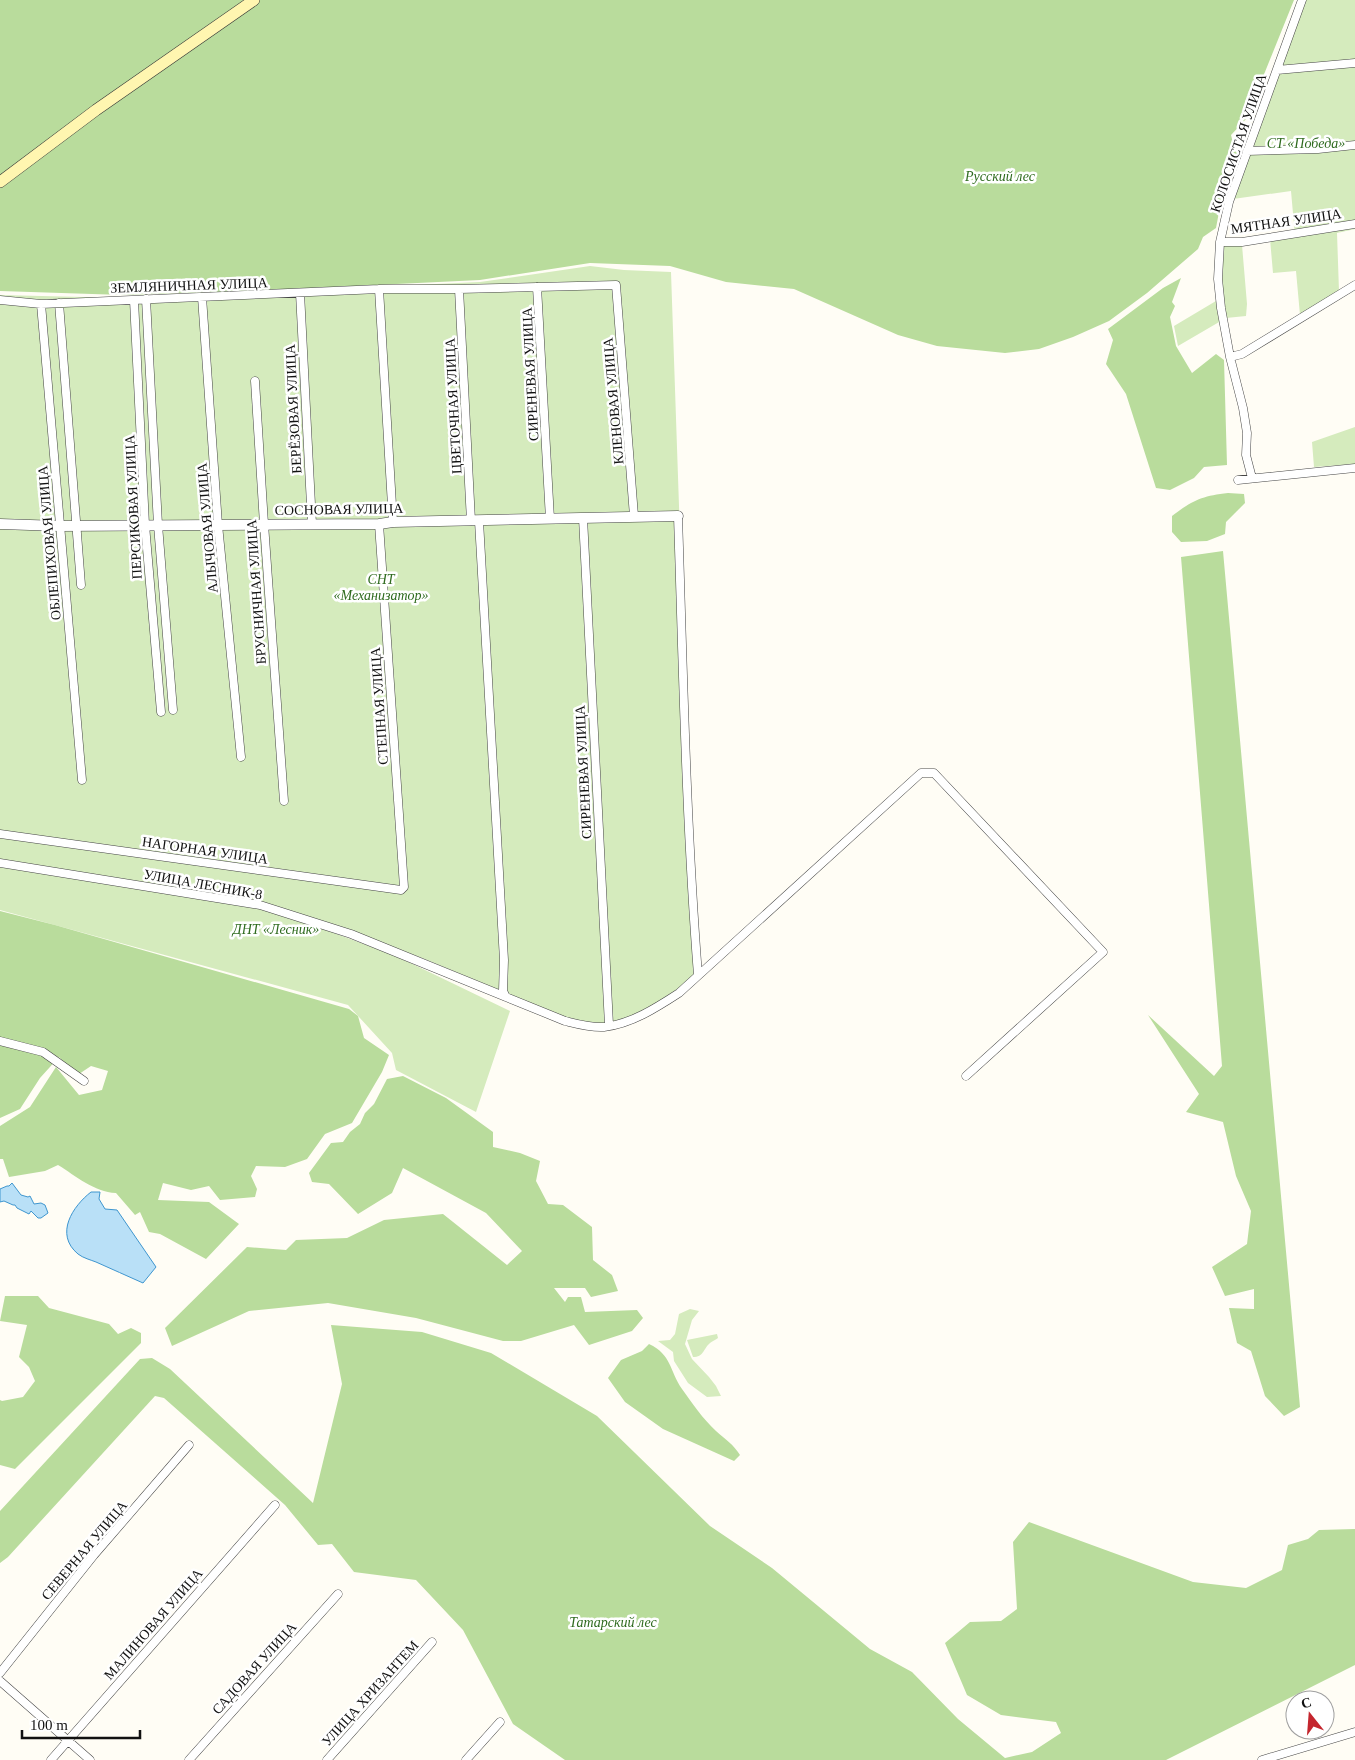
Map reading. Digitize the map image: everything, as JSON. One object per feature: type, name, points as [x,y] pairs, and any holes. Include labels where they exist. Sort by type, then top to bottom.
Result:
[{"type":"main road","points":[[0,182],[96,110],[254,0]]},
{"type":"street","name":"КОЛОСИСТАЯ УЛИЦА","points":[[1252,478],[1246,455],[1247,433],[1243,408],[1230,357],[1221,308],[1218,279],[1220,242],[1229,202],[1302,0]]},
{"type":"street","points":[[1277,70],[1355,63]]},
{"type":"street","points":[[1247,151],[1355,145]]},
{"type":"street","name":"МЯТНАЯ УЛИЦА","points":[[1220,242],[1242,242],[1355,224]]},
{"type":"street","name":"ЗЕМЛЯНИЧНАЯ УЛИЦА","points":[[0,300],[41,304],[379,290],[616,284]]},
{"type":"street","name":"КЛЕНОВАЯ УЛИЦА","points":[[616,284],[634,516]]},
{"type":"street","points":[[1230,357],[1242,354],[1355,285]]},
{"type":"street","name":"СИРЕНЕВАЯ УЛИЦА","points":[[537,287],[550,519]]},
{"type":"street","name":"ЦВЕТОЧНАЯ УЛИЦА","points":[[459,289],[504,960],[504,991],[506,997]]},
{"type":"street","points":[[379,290],[393,522]]},
{"type":"street","name":"БЕРЁЗОВАЯ УЛИЦА","points":[[300,293],[312,524]]},
{"type":"street","name":"АЛЫЧОВАЯ УЛИЦА","points":[[202,297],[218,525],[240,757]]},
{"type":"street","points":[[146,299],[158,525],[173,710]]},
{"type":"street","name":"ПЕРСИКОВАЯ УЛИЦА","points":[[134,300],[145,525],[160,712]]},
{"type":"street","points":[[59,303],[81,585]]},
{"type":"street","name":"ОБЛЕПИХОВАЯ УЛИЦА","points":[[41,304],[82,780]]},
{"type":"street","name":"БРУСНИЧНАЯ УЛИЦА","points":[[255,381],[284,801]]},
{"type":"street","points":[[1238,480],[1355,468]]},
{"type":"street","points":[[678,516],[685,721],[698,975]]},
{"type":"street","name":"СОСНОВАЯ УЛИЦА","points":[[0,524],[77,526],[379,524],[393,522],[678,516]]},
{"type":"street","name":"СИРЕНЕВАЯ УЛИЦА","points":[[583,518],[609,1025]]},
{"type":"street","name":"СТЕПНАЯ УЛИЦА","points":[[379,524],[404,887]]},
{"type":"street","name":"УЛИЦА ЛЕСНИК-8","points":[[0,863],[260,905],[351,934],[565,1021],[582,1026],[604,1027],[633,1019],[679,993],[920,773],[934,774],[1103,952],[966,1076]]},
{"type":"street","name":"НАГОРНАЯ УЛИЦА","points":[[0,834],[393,890],[400,890],[404,887]]},
{"type":"street","points":[[0,1041],[43,1052],[84,1082]]},
{"type":"street","name":"СЕВЕРНАЯ УЛИЦА","points":[[0,1673],[94,1556],[189,1445]]},
{"type":"street","name":"МАЛИНОВАЯ УЛИЦА","points":[[51,1760],[275,1505]]},
{"type":"street","name":"САДОВАЯ УЛИЦА","points":[[189,1760],[338,1594]]},
{"type":"street","name":"УЛИЦА ХРИЗАНТЕМ","points":[[327,1760],[432,1642]]},
{"type":"street","points":[[0,1681],[90,1760]]},
{"type":"street","points":[[466,1760],[500,1722]]},
{"type":"street","points":[[1262,1760],[1355,1732]]},
{"type":"green space","name":"Русский лес","points":[[0,0],[1294,0],[1246,119],[1231,135],[1232,139],[1243,146],[1227,169],[1216,228],[1203,237],[1198,249],[1147,293],[1109,321],[1039,349],[1005,353],[937,346],[898,335],[794,289],[726,282],[670,266],[590,263],[480,280],[271,290],[123,295],[0,291]]},
{"type":"green space","name":"СТ «Победа»","points":[[1306,0],[1355,0],[1355,229],[1337,233],[1339,291],[1300,315],[1296,271],[1273,273],[1270,239],[1295,236],[1291,191],[1233,199]]},
{"type":"green space","points":[[1224,245],[1242,245],[1247,304],[1246,316],[1226,318],[1178,346],[1174,326],[1221,298]]},
{"type":"green space","name":"СНТ «Механизатор»","points":[[590,266],[671,272],[695,973],[671,998],[624,1020],[599,1024],[574,1021],[427,960],[335,925],[334,933],[396,956],[510,1011],[476,1112],[396,1070],[392,1053],[348,1005],[0,910],[0,295],[125,298],[480,282]]},
{"type":"green space","points":[[1181,278],[1172,302],[1175,306],[1170,317],[1176,346],[1192,373],[1216,354],[1224,360],[1227,465],[1204,467],[1194,478],[1170,490],[1156,488],[1126,394],[1106,364],[1113,340],[1108,329],[1163,288]]},
{"type":"green space","points":[[1355,427],[1355,464],[1314,467],[1312,442]]},
{"type":"green space","points":[[1228,493],[1244,494],[1245,503],[1226,522],[1225,534],[1207,541],[1181,542],[1172,532],[1172,516],[1179,511],[1192,502]]},
{"type":"green space","points":[[1223,551],[1300,1407],[1284,1416],[1265,1396],[1251,1351],[1237,1343],[1229,1308],[1254,1309],[1254,1289],[1225,1296],[1212,1267],[1247,1244],[1251,1211],[1236,1176],[1223,1122],[1186,1112],[1199,1094],[1148,1015],[1214,1076],[1222,1066],[1181,557]]},
{"type":"green space","points":[[0,911],[349,1009],[358,1016],[364,1038],[389,1055],[382,1072],[352,1123],[325,1134],[307,1159],[285,1167],[256,1166],[251,1176],[257,1189],[255,1197],[220,1200],[209,1186],[191,1190],[163,1183],[158,1200],[209,1202],[239,1224],[206,1259],[160,1234],[149,1232],[140,1212],[135,1215],[116,1193],[93,1187],[58,1165],[45,1171],[9,1177],[3,1159],[0,1159],[0,1126],[30,1107],[56,1067],[79,1095],[102,1090],[108,1071],[91,1066],[76,1076],[59,1057],[40,1078],[20,1109],[0,1118]]},
{"type":"green space","points":[[403,1076],[446,1098],[493,1132],[493,1147],[520,1153],[540,1161],[536,1181],[548,1204],[563,1205],[592,1227],[593,1260],[612,1275],[618,1291],[591,1297],[585,1288],[554,1288],[565,1302],[568,1297],[581,1297],[585,1312],[637,1310],[643,1318],[632,1331],[589,1345],[574,1325],[521,1341],[503,1341],[416,1318],[328,1303],[249,1311],[172,1346],[165,1328],[247,1247],[286,1250],[296,1240],[347,1238],[384,1220],[443,1214],[507,1265],[522,1251],[486,1213],[403,1168],[392,1193],[358,1214],[329,1184],[312,1182],[309,1173],[331,1143],[343,1142],[350,1132],[360,1124],[365,1113],[374,1104],[387,1079]]},
{"type":"green space","points":[[5,1296],[38,1296],[49,1308],[109,1324],[118,1334],[131,1328],[141,1333],[141,1343],[15,1469],[0,1465],[0,1400],[23,1397],[35,1381],[29,1367],[19,1357],[27,1325],[0,1321]]},
{"type":"green space","points":[[690,1309],[699,1311],[692,1320],[685,1344],[692,1359],[709,1377],[721,1396],[707,1397],[688,1383],[674,1361],[673,1352],[658,1341],[670,1340],[675,1334],[679,1314]]},
{"type":"green space","name":"Татарский лес","points":[[331,1325],[422,1332],[491,1353],[597,1416],[710,1526],[772,1568],[870,1649],[912,1672],[958,1719],[1005,1758],[1032,1752],[1061,1733],[1056,1722],[1001,1715],[967,1695],[945,1643],[970,1622],[1001,1621],[1017,1609],[1013,1542],[1029,1522],[1193,1582],[1246,1588],[1282,1570],[1288,1545],[1308,1539],[1319,1530],[1355,1529],[1355,1665],[1305,1690],[1285,1690],[1285,1700],[1166,1760],[565,1760],[513,1724],[463,1630],[416,1580],[354,1572],[332,1544],[318,1545],[285,1505],[164,1398],[155,1396],[8,1557],[0,1563],[0,1511],[140,1359],[152,1358],[170,1369],[313,1503],[342,1384]]},
{"type":"green space","points":[[717,1334],[718,1338],[710,1343],[699,1356],[693,1357],[687,1340]]},
{"type":"green space","points":[[649,1344],[666,1358],[682,1389],[702,1416],[738,1451],[740,1455],[734,1461],[663,1429],[625,1402],[608,1378],[621,1360],[642,1351]]},
{"type":"water","points":[[12,1183],[21,1195],[30,1196],[34,1204],[41,1203],[45,1205],[48,1213],[38,1218],[31,1211],[29,1214],[15,1205],[4,1201],[0,1202],[0,1189]]},
{"type":"water","points":[[91,1192],[100,1192],[99,1199],[105,1209],[117,1210],[156,1267],[143,1283],[82,1257],[71,1246],[67,1238],[69,1221],[78,1205]]},
{"type":"park label","name":"ДНТ «Лесник»","points":[[276,929]]}]
